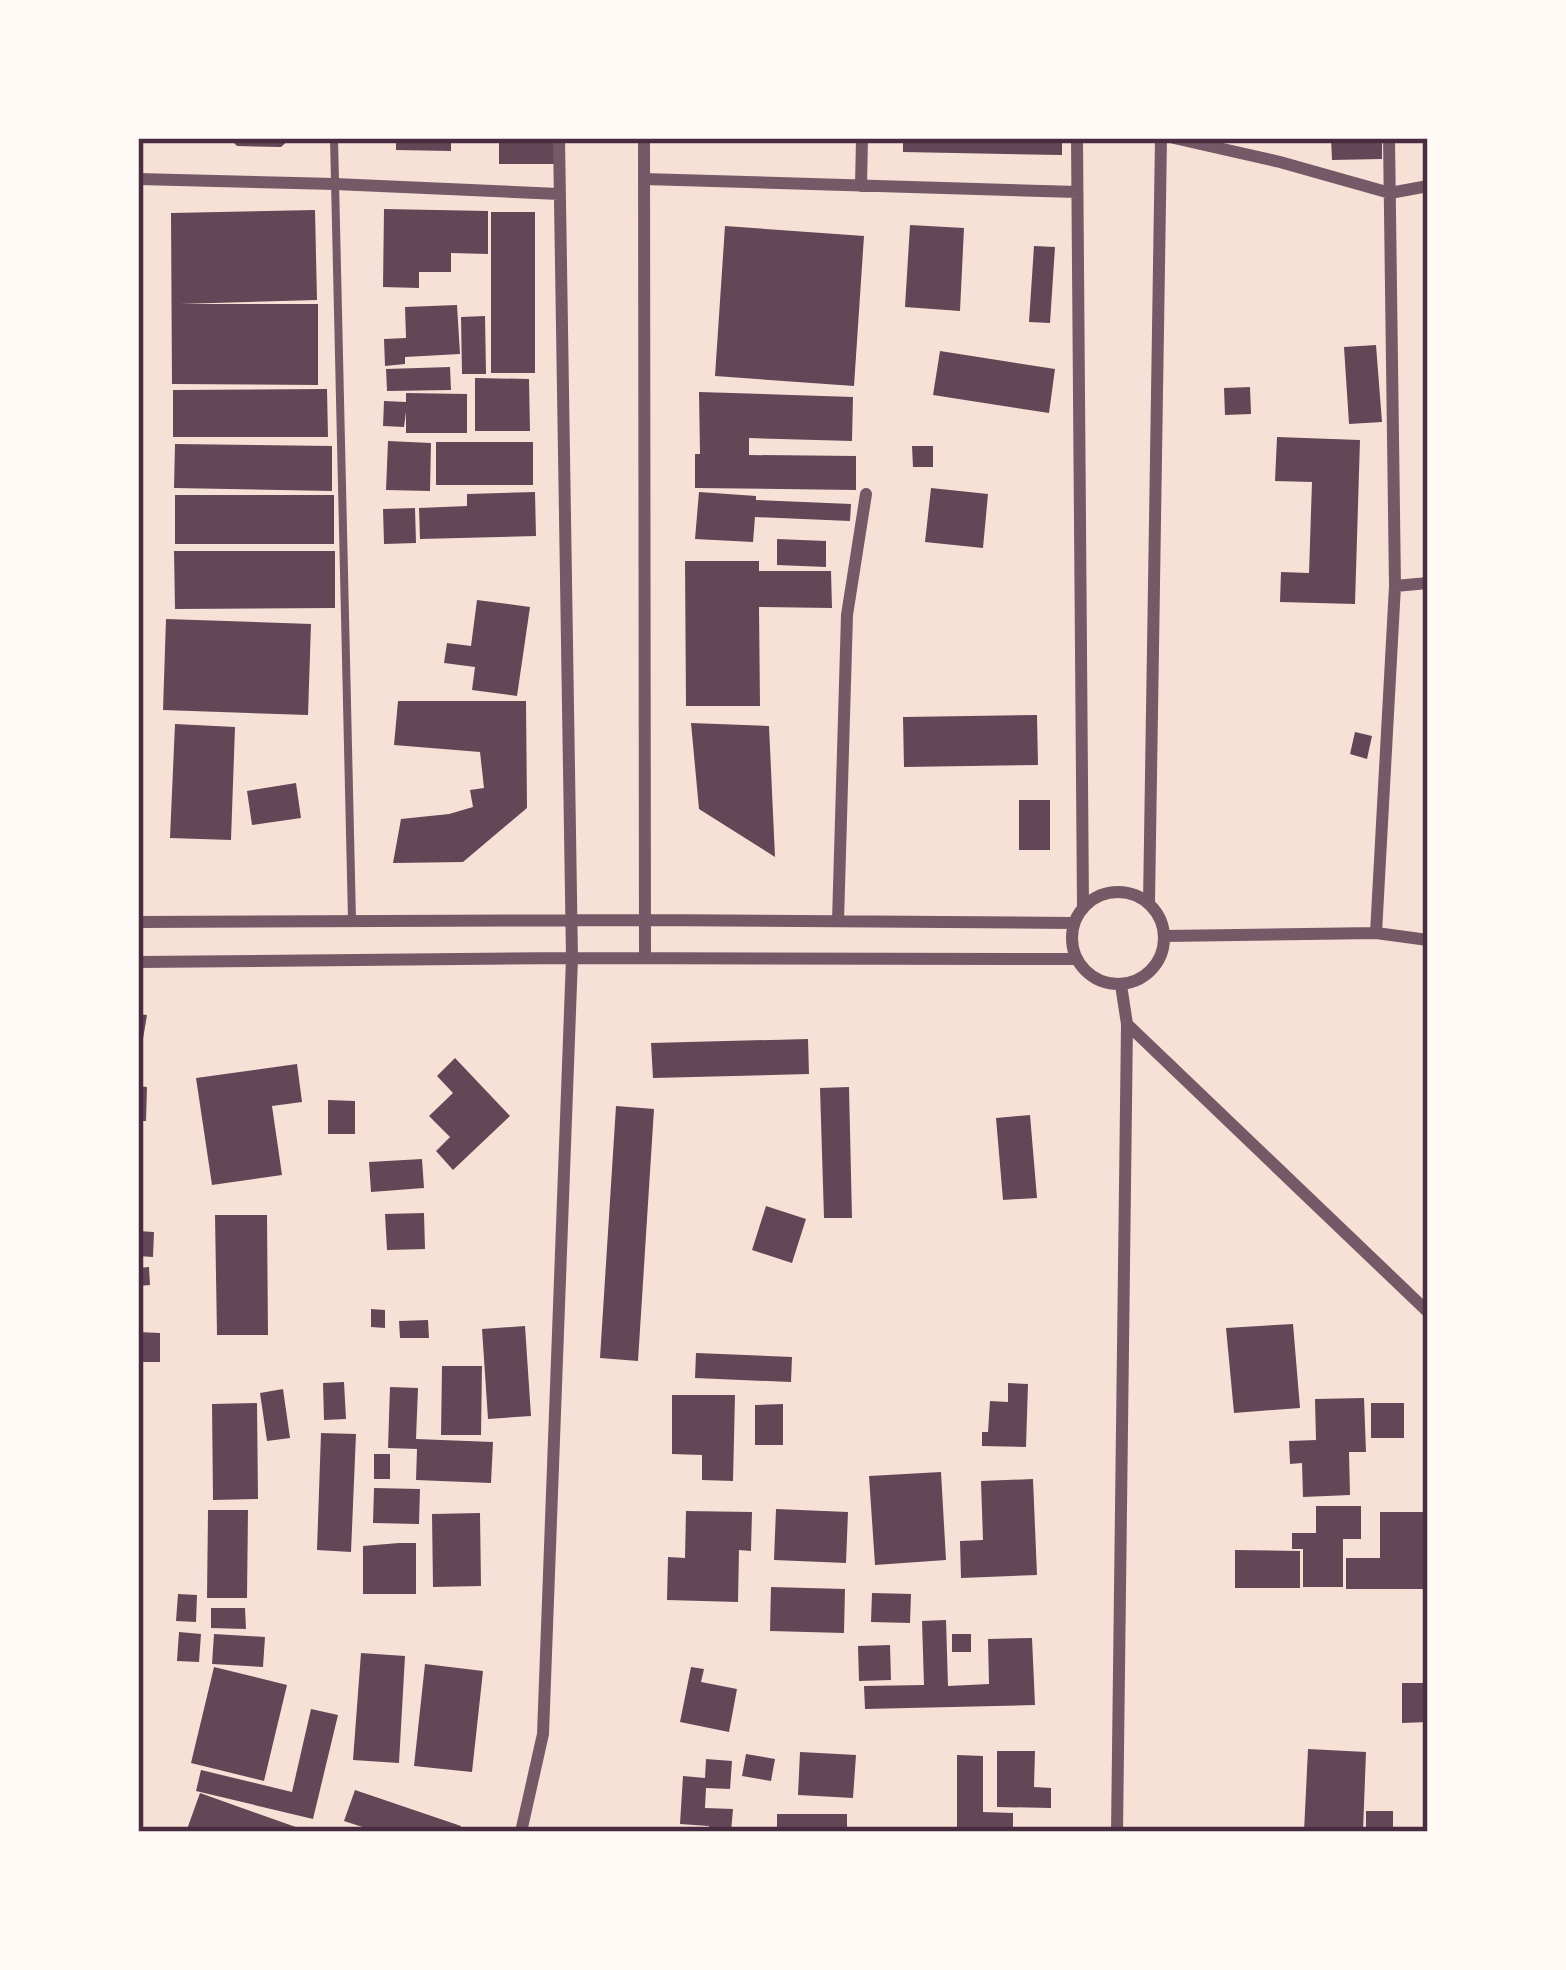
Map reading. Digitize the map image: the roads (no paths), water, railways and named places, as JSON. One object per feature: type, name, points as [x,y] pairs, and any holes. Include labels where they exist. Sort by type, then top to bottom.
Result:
[{"type":"street","points":[[520,1832],[543,1734],[572,958],[559,138]]},
{"type":"street","points":[[644,138],[645,958]]},
{"type":"street","points":[[861,186],[862,138]]},
{"type":"street","points":[[1077,138],[1083,907]]},
{"type":"street","points":[[1149,903],[1161,138]]},
{"type":"street","points":[[1174,138],[1390,193],[1428,186]]},
{"type":"street","points":[[1376,932],[1395,586],[1389,138]]},
{"type":"street","points":[[138,179],[559,194]]},
{"type":"street","points":[[644,179],[1077,192]]},
{"type":"street","points":[[838,921],[848,615],[866,494]]},
{"type":"street","points":[[1395,586],[1428,583]]},
{"type":"street","points":[[1115,892],[1133,894],[1149,903],[1165,935],[1153,969],[1121,985],[1087,973],[1071,941],[1083,907],[1097,896],[1115,892]]},
{"type":"street","points":[[138,922],[1074,923]]},
{"type":"street","points":[[1165,935],[1376,932],[1428,940]]},
{"type":"street","points":[[138,962],[1076,958]]},
{"type":"street","points":[[1117,1832],[1127,1024],[1121,985]]},
{"type":"street","points":[[1127,1024],[1428,1312]]},
{"type":"lane","points":[[334,138],[352,920]]}]
